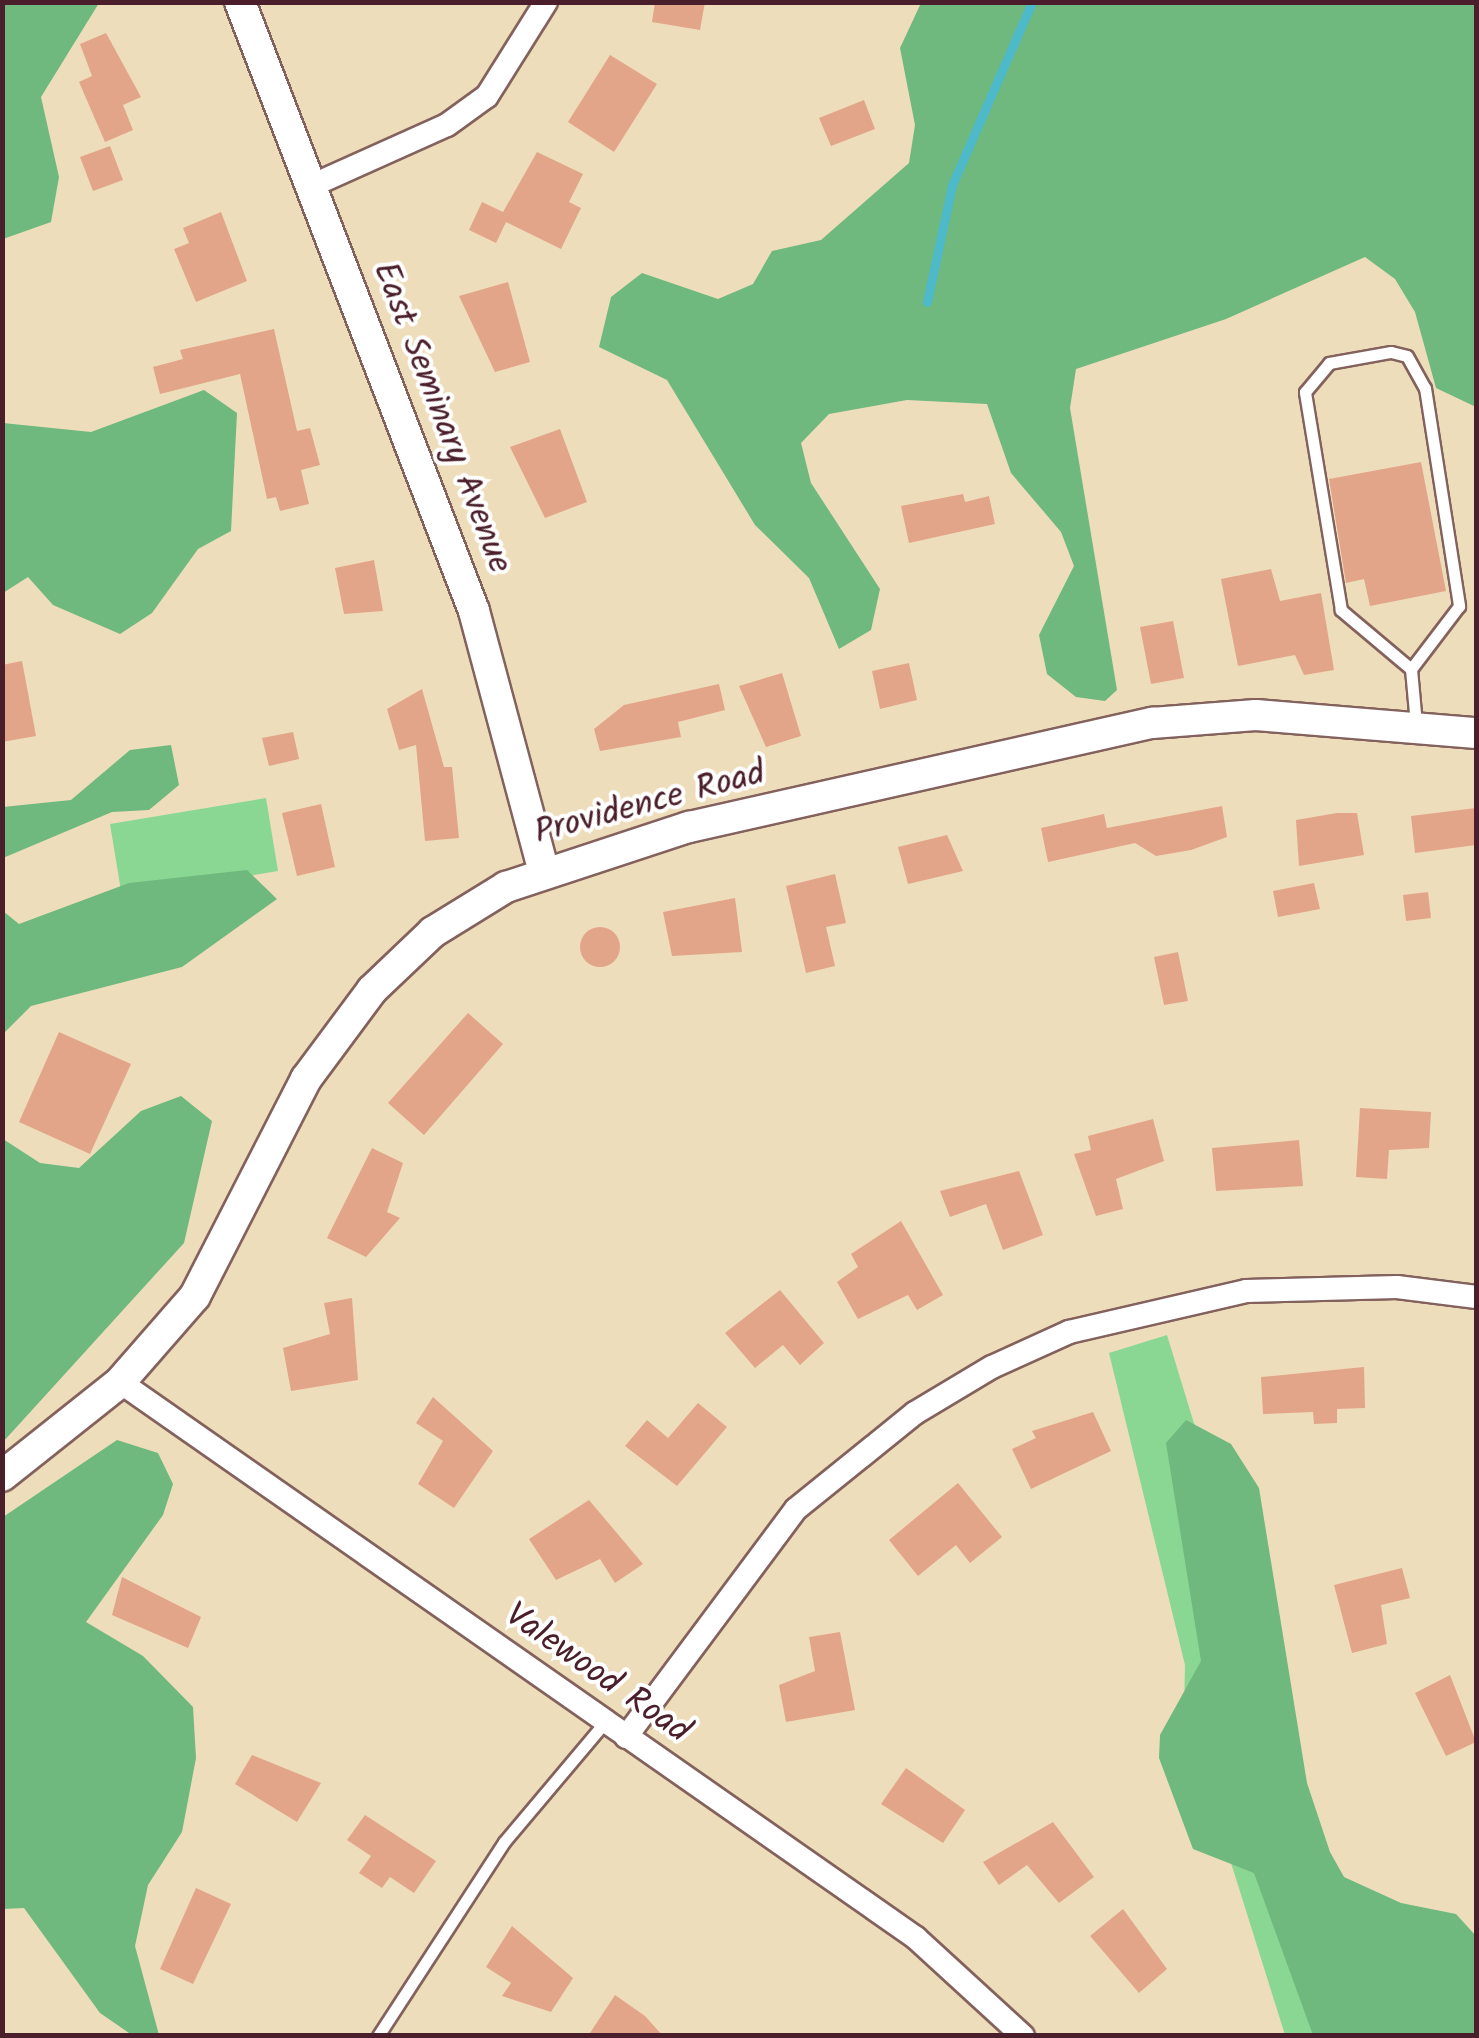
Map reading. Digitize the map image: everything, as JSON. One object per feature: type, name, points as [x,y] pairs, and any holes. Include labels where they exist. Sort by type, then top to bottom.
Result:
[{"type":"street","name":"East Seminary Avenue","points":[[240,2],[474,611],[543,870]]},
{"type":"street","points":[[311,186],[447,125],[487,96],[546,2]]},
{"type":"street","name":"Providence Road","points":[[2,1476],[120,1382],[204,1281],[306,1079],[372,990],[433,932],[543,870],[1152,723],[1239,715],[1476,734]]},
{"type":"street","points":[[626,1737],[796,1509],[914,1413],[992,1367],[1069,1332],[1246,1291],[1397,1287],[1476,1298]]},
{"type":"street","name":"Valewood Road","points":[[120,1382],[916,1938],[1023,2036]]},
{"type":"lane","points":[[1411,669],[1340,610],[1305,392],[1329,362],[1391,352],[1407,356],[1425,388],[1460,606],[1411,669],[1416,728]]},
{"type":"lane","points":[[378,2036],[504,1842],[605,1722]]},
{"type":"green space","points":[[2,3],[99,3],[41,97],[59,177],[51,222],[3,239]]},
{"type":"green space","points":[[921,3],[1476,3],[1476,407],[1436,388],[1415,312],[1395,279],[1365,257],[1226,319],[1076,369],[1070,408],[1117,690],[1105,701],[1076,697],[1047,674],[1039,635],[1074,566],[1061,532],[1011,473],[987,404],[907,400],[829,414],[801,443],[811,483],[880,589],[871,630],[839,649],[809,578],[755,525],[667,380],[599,347],[611,297],[642,273],[718,299],[753,284],[772,251],[821,240],[909,163],[915,125],[900,48]]},
{"type":"green space","points":[[204,390],[237,413],[231,531],[198,549],[152,613],[120,634],[53,605],[28,577],[3,593],[3,423],[91,432]]},
{"type":"green space","points":[[171,745],[179,785],[149,810],[112,812],[3,858],[3,807],[71,800],[130,750]]},
{"type":"green space","points":[[266,798],[278,871],[122,897],[110,824]]},
{"type":"green space","points":[[247,870],[277,899],[182,967],[31,1006],[3,1034],[3,911],[19,924],[129,883]]},
{"type":"green space","points":[[181,1096],[212,1121],[184,1243],[3,1442],[3,1139],[40,1163],[79,1168],[141,1111]]},
{"type":"green space","points":[[1167,1335],[1379,2035],[1285,2035],[1184,1713],[1185,1665],[1109,1353]]},
{"type":"green space","points":[[1186,1420],[1231,1444],[1259,1488],[1307,1783],[1330,1852],[1344,1877],[1401,1903],[1456,1914],[1476,1936],[1476,2035],[1313,2035],[1254,1873],[1193,1849],[1159,1758],[1160,1735],[1201,1661],[1166,1443]]},
{"type":"green space","points":[[117,1440],[158,1453],[173,1484],[163,1515],[86,1622],[143,1656],[193,1707],[196,1758],[182,1832],[148,1885],[135,1946],[159,2035],[132,2035],[100,2013],[24,1908],[3,1909],[3,1517]]},
{"type":"building","points":[[655,2],[705,2],[700,30],[652,22]]},
{"type":"building","points":[[106,33],[141,97],[123,105],[133,130],[105,142],[79,82],[92,76],[80,44]]},
{"type":"building","points":[[610,55],[657,84],[614,152],[568,122]]},
{"type":"building","points":[[864,100],[875,129],[831,146],[819,118]]},
{"type":"building","points":[[110,146],[123,180],[93,191],[80,157]]},
{"type":"building","points":[[537,152],[583,174],[569,202],[581,208],[561,249],[506,222],[496,243],[469,230],[482,202],[503,212]]},
{"type":"building","points":[[221,212],[247,281],[196,302],[174,249],[189,243],[183,228]]},
{"type":"building","points":[[508,282],[530,362],[495,372],[459,296]]},
{"type":"building","points":[[274,329],[297,431],[310,428],[320,465],[301,470],[309,504],[280,511],[276,497],[267,499],[240,374],[160,394],[153,367],[183,359],[180,350]]},
{"type":"building","points":[[560,429],[587,502],[545,518],[510,447]]},
{"type":"building","points":[[1421,462],[1446,591],[1370,606],[1364,579],[1346,583],[1329,479]]},
{"type":"building","points":[[963,494],[965,502],[989,496],[995,524],[909,543],[901,506]]},
{"type":"building","points":[[374,560],[383,611],[344,614],[335,568]]},
{"type":"building","points":[[1271,569],[1280,601],[1321,593],[1334,670],[1304,675],[1295,655],[1238,666],[1221,579]]},
{"type":"building","points":[[1173,621],[1184,678],[1151,684],[1140,627]]},
{"type":"building","points":[[22,661],[36,736],[2,742],[2,665]]},
{"type":"building","points":[[909,663],[917,700],[880,709],[872,671]]},
{"type":"building","points":[[782,673],[801,736],[766,747],[739,686]]},
{"type":"building","points":[[719,684],[725,710],[678,722],[681,737],[600,751],[594,729],[624,705]]},
{"type":"building","points":[[422,689],[444,767],[452,767],[459,838],[425,841],[416,745],[399,750],[387,709]]},
{"type":"building","points":[[293,732],[299,759],[269,766],[262,738]]},
{"type":"building","points":[[321,804],[335,867],[297,876],[282,813]]},
{"type":"building","points":[[1222,806],[1227,837],[1191,850],[1156,856],[1135,843],[1048,862],[1041,828],[1104,814],[1107,828]]},
{"type":"building","points":[[1476,808],[1476,845],[1415,853],[1411,816]]},
{"type":"building","points":[[1357,813],[1364,855],[1299,866],[1296,820]]},
{"type":"building","points":[[947,835],[963,871],[908,884],[898,847]]},
{"type":"building","points":[[835,874],[846,923],[826,927],[835,966],[806,973],[786,886]]},
{"type":"building","points":[[1314,883],[1320,909],[1278,917],[1273,891]]},
{"type":"building","points":[[1428,892],[1431,918],[1406,921],[1403,895]]},
{"type":"building","points":[[735,898],[742,952],[672,956],[663,912]]},
{"type":"building","points":[[600,927],[614,933],[620,947],[614,961],[600,967],[586,961],[580,947],[586,933]]},
{"type":"building","points":[[1178,952],[1188,1001],[1164,1005],[1154,957]]},
{"type":"building","points":[[468,1013],[503,1044],[424,1135],[388,1103]]},
{"type":"building","points":[[59,1032],[131,1064],[90,1154],[19,1122]]},
{"type":"building","points":[[1360,1108],[1431,1112],[1429,1148],[1389,1150],[1387,1179],[1356,1177]]},
{"type":"building","points":[[1153,1119],[1164,1161],[1116,1179],[1123,1209],[1096,1216],[1074,1154],[1091,1150],[1088,1136]]},
{"type":"building","points":[[1299,1140],[1303,1186],[1216,1191],[1212,1148]]},
{"type":"building","points":[[372,1148],[403,1163],[387,1212],[400,1218],[366,1257],[327,1238]]},
{"type":"building","points":[[1019,1171],[1043,1235],[1003,1250],[986,1204],[950,1217],[940,1191]]},
{"type":"building","points":[[901,1221],[943,1295],[917,1310],[908,1295],[858,1319],[837,1282],[858,1267],[851,1254]]},
{"type":"building","points":[[780,1290],[824,1343],[800,1365],[783,1345],[755,1368],[725,1333]]},
{"type":"building","points":[[352,1298],[358,1380],[291,1391],[283,1348],[330,1334],[324,1303]]},
{"type":"building","points":[[1364,1367],[1365,1408],[1337,1409],[1337,1423],[1314,1424],[1313,1412],[1263,1414],[1261,1377]]},
{"type":"building","points":[[433,1397],[493,1451],[454,1508],[418,1484],[443,1441],[416,1423]]},
{"type":"building","points":[[698,1403],[727,1427],[677,1486],[625,1446],[647,1420],[668,1438]]},
{"type":"building","points":[[1093,1412],[1111,1451],[1031,1489],[1012,1449],[1036,1438],[1032,1431]]},
{"type":"building","points":[[958,1483],[1002,1537],[970,1563],[956,1545],[918,1576],[889,1540]]},
{"type":"building","points":[[589,1500],[643,1564],[615,1583],[600,1559],[556,1580],[529,1539]]},
{"type":"building","points":[[1402,1568],[1410,1598],[1381,1605],[1387,1644],[1352,1653],[1334,1585]]},
{"type":"building","points":[[122,1577],[201,1617],[188,1648],[112,1615]]},
{"type":"building","points":[[840,1632],[855,1710],[786,1722],[779,1685],[815,1671],[809,1637]]},
{"type":"building","points":[[1450,1675],[1476,1742],[1446,1756],[1415,1693]]},
{"type":"building","points":[[252,1755],[321,1783],[297,1822],[235,1784]]},
{"type":"building","points":[[906,1768],[965,1810],[943,1843],[881,1804]]},
{"type":"building","points":[[365,1815],[436,1861],[414,1893],[390,1877],[382,1888],[359,1873],[371,1856],[347,1840]]},
{"type":"building","points":[[1053,1822],[1094,1877],[1059,1903],[1027,1865],[999,1885],[983,1862]]},
{"type":"building","points":[[196,1888],[231,1904],[193,1984],[160,1969]]},
{"type":"building","points":[[1123,1909],[1167,1969],[1139,1993],[1090,1936]]},
{"type":"building","points":[[512,1926],[573,1978],[551,2012],[502,1996],[511,1983],[486,1967]]},
{"type":"building","points":[[615,1995],[645,2016],[663,2036],[588,2036]]},
{"type":"waterway","points":[[927,302],[952,185],[1032,2]]}]
